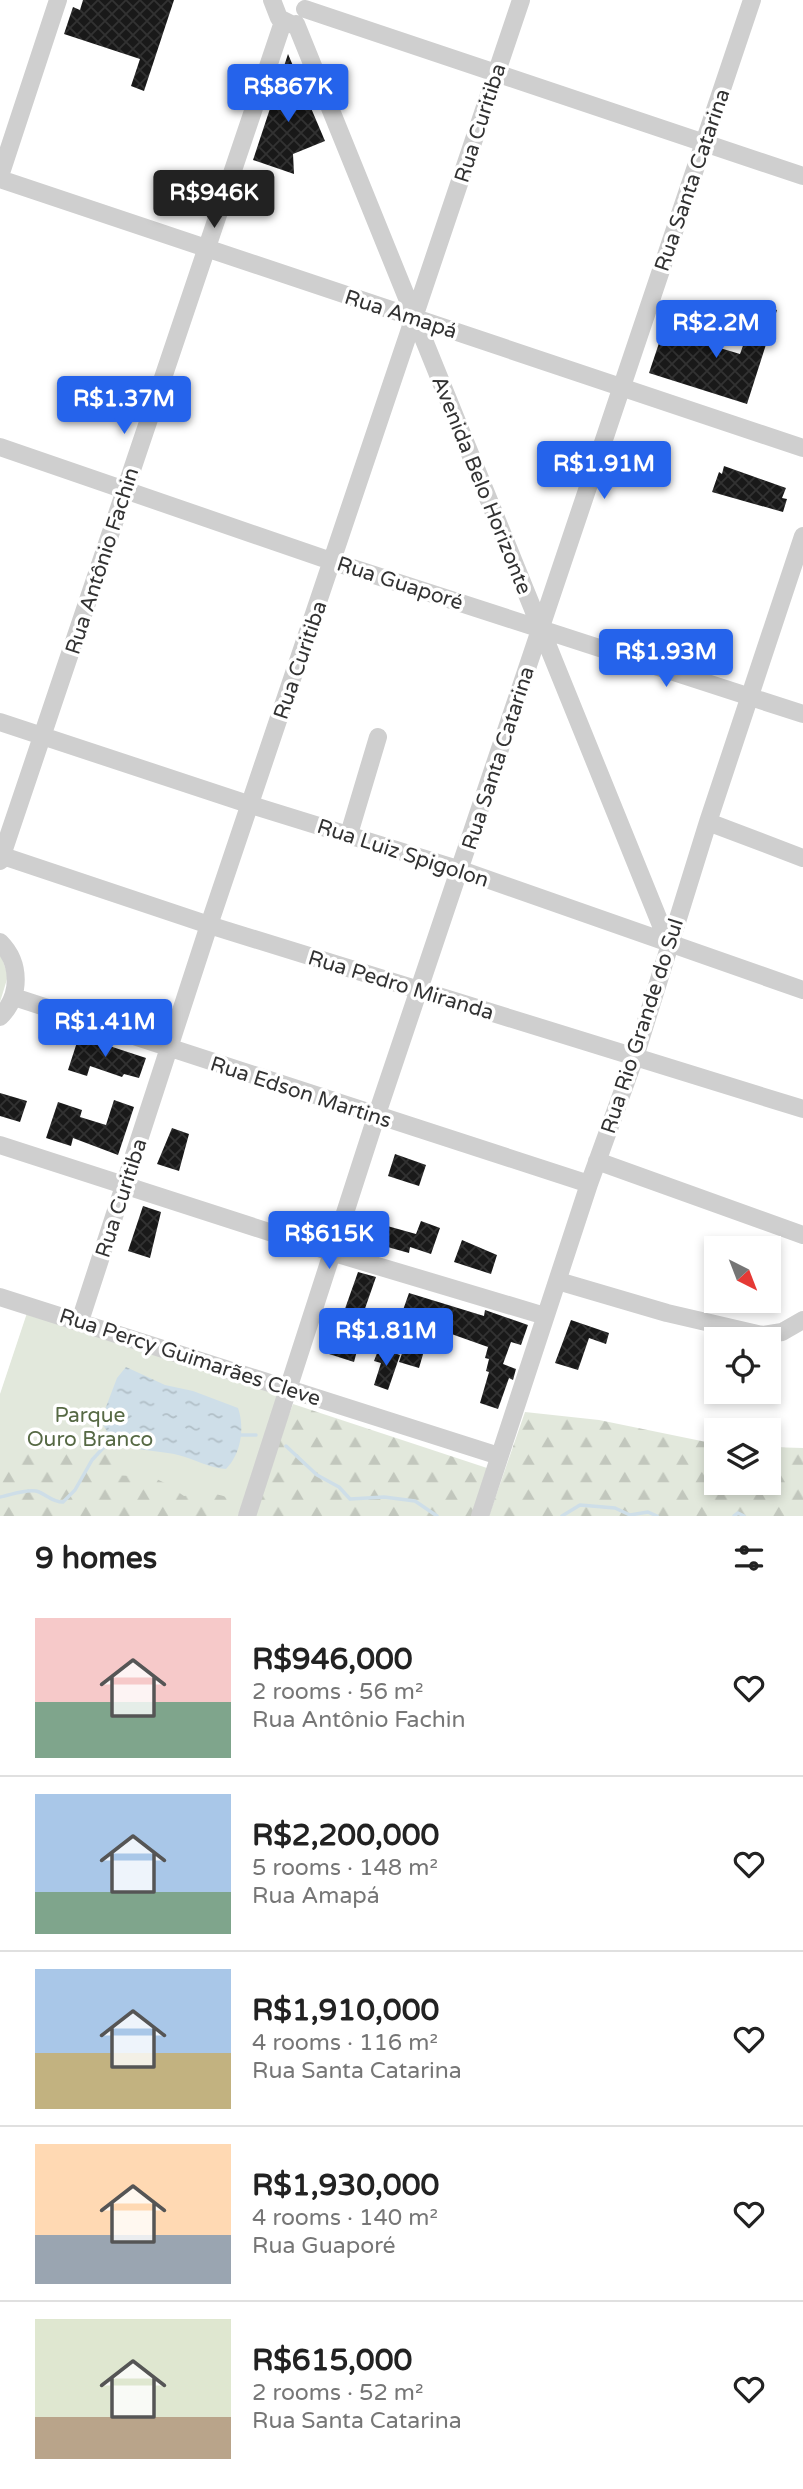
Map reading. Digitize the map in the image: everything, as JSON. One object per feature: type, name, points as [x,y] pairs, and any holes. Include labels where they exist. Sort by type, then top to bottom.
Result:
[{"type":"street","points":[[0,178],[58,0]]},
{"type":"street","name":"Avenida Belo Horizonte","points":[[272,0],[297,14],[416,320],[669,945]]},
{"type":"street","name":"Rua Curitiba","points":[[80,1321],[209,925],[416,320],[521,0]]},
{"type":"street","name":"Rua Santa Catarina","points":[[247,1516],[290,1390],[376,1117],[421,991],[540,628],[752,0]]},
{"type":"street","points":[[297,14],[497,74],[803,176]]},
{"type":"street","name":"Rua Antônio Fachin","points":[[1,858],[44,737],[206,248],[297,14]]},
{"type":"street","name":"Rua Amapá","points":[[0,178],[803,448]]},
{"type":"street","name":"Rua Guaporé","points":[[0,447],[334,562],[803,714]]},
{"type":"street","name":"Rua Rio Grande do Sul","points":[[480,1516],[589,1184],[635,1057],[708,822],[803,536]]},
{"type":"street","name":"Rua Luiz Spigolon","points":[[0,722],[251,805],[461,870],[803,990]]},
{"type":"street","points":[[349,834],[378,737]]},
{"type":"street","points":[[708,822],[803,858]]},
{"type":"street","name":"Rua Pedro Miranda","points":[[1,858],[803,1109]]},
{"type":"street","points":[[0,942],[11,955],[15,969],[13,998],[0,1017]]},
{"type":"street","name":"Rua Edson Martins","points":[[13,998],[589,1184]]},
{"type":"street","points":[[0,1144],[334,1253],[545,1316]]},
{"type":"street","points":[[597,1161],[803,1235]]},
{"type":"street","points":[[558,1281],[667,1313],[762,1335],[782,1332],[803,1320]]},
{"type":"street","name":"Rua Percy Guimarães Cleve","points":[[0,1297],[499,1457]]},
{"type":"green space","points":[[0,952],[8,976],[0,1002]]},
{"type":"green space","name":"Parque Ouro Branco","points":[[27,1313],[279,1394],[238,1516],[0,1516],[0,1394]]},
{"type":"green space","points":[[293,1404],[487,1468],[474,1516],[249,1516]]},
{"type":"green space","points":[[525,1412],[599,1420],[704,1442],[704,1495],[781,1495],[781,1447],[803,1448],[803,1516],[489,1516]]},
{"type":"green space","points":[[47,1434],[98,1445],[105,1451],[118,1475],[144,1475],[167,1484],[184,1496],[210,1494],[228,1498],[234,1502],[230,1516],[0,1516],[0,1467],[26,1444]]},
{"type":"water","points":[[126,1367],[165,1385],[193,1391],[238,1408],[240,1440],[235,1456],[226,1469],[178,1455],[124,1445],[107,1431],[101,1420],[117,1378]]},
{"type":"building","points":[[83,0],[174,0],[144,91],[131,86],[140,59],[64,34],[73,7],[80,10]]},
{"type":"building","points":[[288,54],[325,141],[293,154],[294,174],[253,160]]},
{"type":"building","points":[[758,304],[777,310],[747,404],[649,373],[663,331],[740,354]]},
{"type":"building","points":[[724,466],[786,488],[782,498],[787,499],[783,512],[712,492]]},
{"type":"building","points":[[79,1036],[146,1058],[139,1078],[124,1074],[122,1077],[90,1066],[87,1076],[68,1070]]},
{"type":"building","points":[[0,1093],[27,1101],[20,1122],[0,1116]]},
{"type":"building","points":[[114,1100],[134,1107],[118,1155],[73,1138],[71,1146],[46,1138],[58,1102],[82,1110],[80,1117],[106,1125]]},
{"type":"building","points":[[172,1128],[189,1134],[179,1171],[157,1164]]},
{"type":"building","points":[[395,1154],[426,1165],[419,1186],[388,1176]]},
{"type":"building","points":[[143,1206],[161,1212],[150,1258],[128,1251]]},
{"type":"building","points":[[421,1221],[440,1228],[431,1254],[410,1247],[409,1253],[366,1241],[373,1222],[416,1234]]},
{"type":"building","points":[[462,1240],[497,1255],[491,1274],[454,1262]]},
{"type":"building","points":[[358,1272],[376,1277],[361,1320],[365,1321],[354,1362],[329,1354]]},
{"type":"building","points":[[409,1293],[484,1316],[485,1310],[528,1325],[521,1345],[511,1342],[503,1364],[516,1369],[513,1380],[509,1378],[498,1409],[480,1403],[489,1372],[486,1371],[489,1359],[485,1358],[488,1347],[412,1320],[414,1314],[403,1310]]},
{"type":"building","points":[[571,1320],[609,1333],[606,1344],[589,1338],[578,1370],[555,1363]]},
{"type":"building","points":[[405,1345],[424,1351],[419,1368],[399,1362]]},
{"type":"building","points":[[379,1348],[400,1355],[388,1390],[374,1385],[381,1363],[374,1361]]},
{"type":"waterway","points":[[0,1497],[32,1491],[63,1502],[75,1490],[92,1460],[116,1434]]},
{"type":"waterway","points":[[238,1435],[256,1435]]},
{"type":"waterway","points":[[286,1446],[317,1475],[339,1487],[350,1499],[384,1497],[415,1501],[437,1516]]},
{"type":"waterway","points":[[562,1516],[580,1505],[615,1508],[630,1515],[648,1512],[657,1516]]},
{"type":"waterway","points":[[734,1516],[738,1513],[744,1516]]}]
